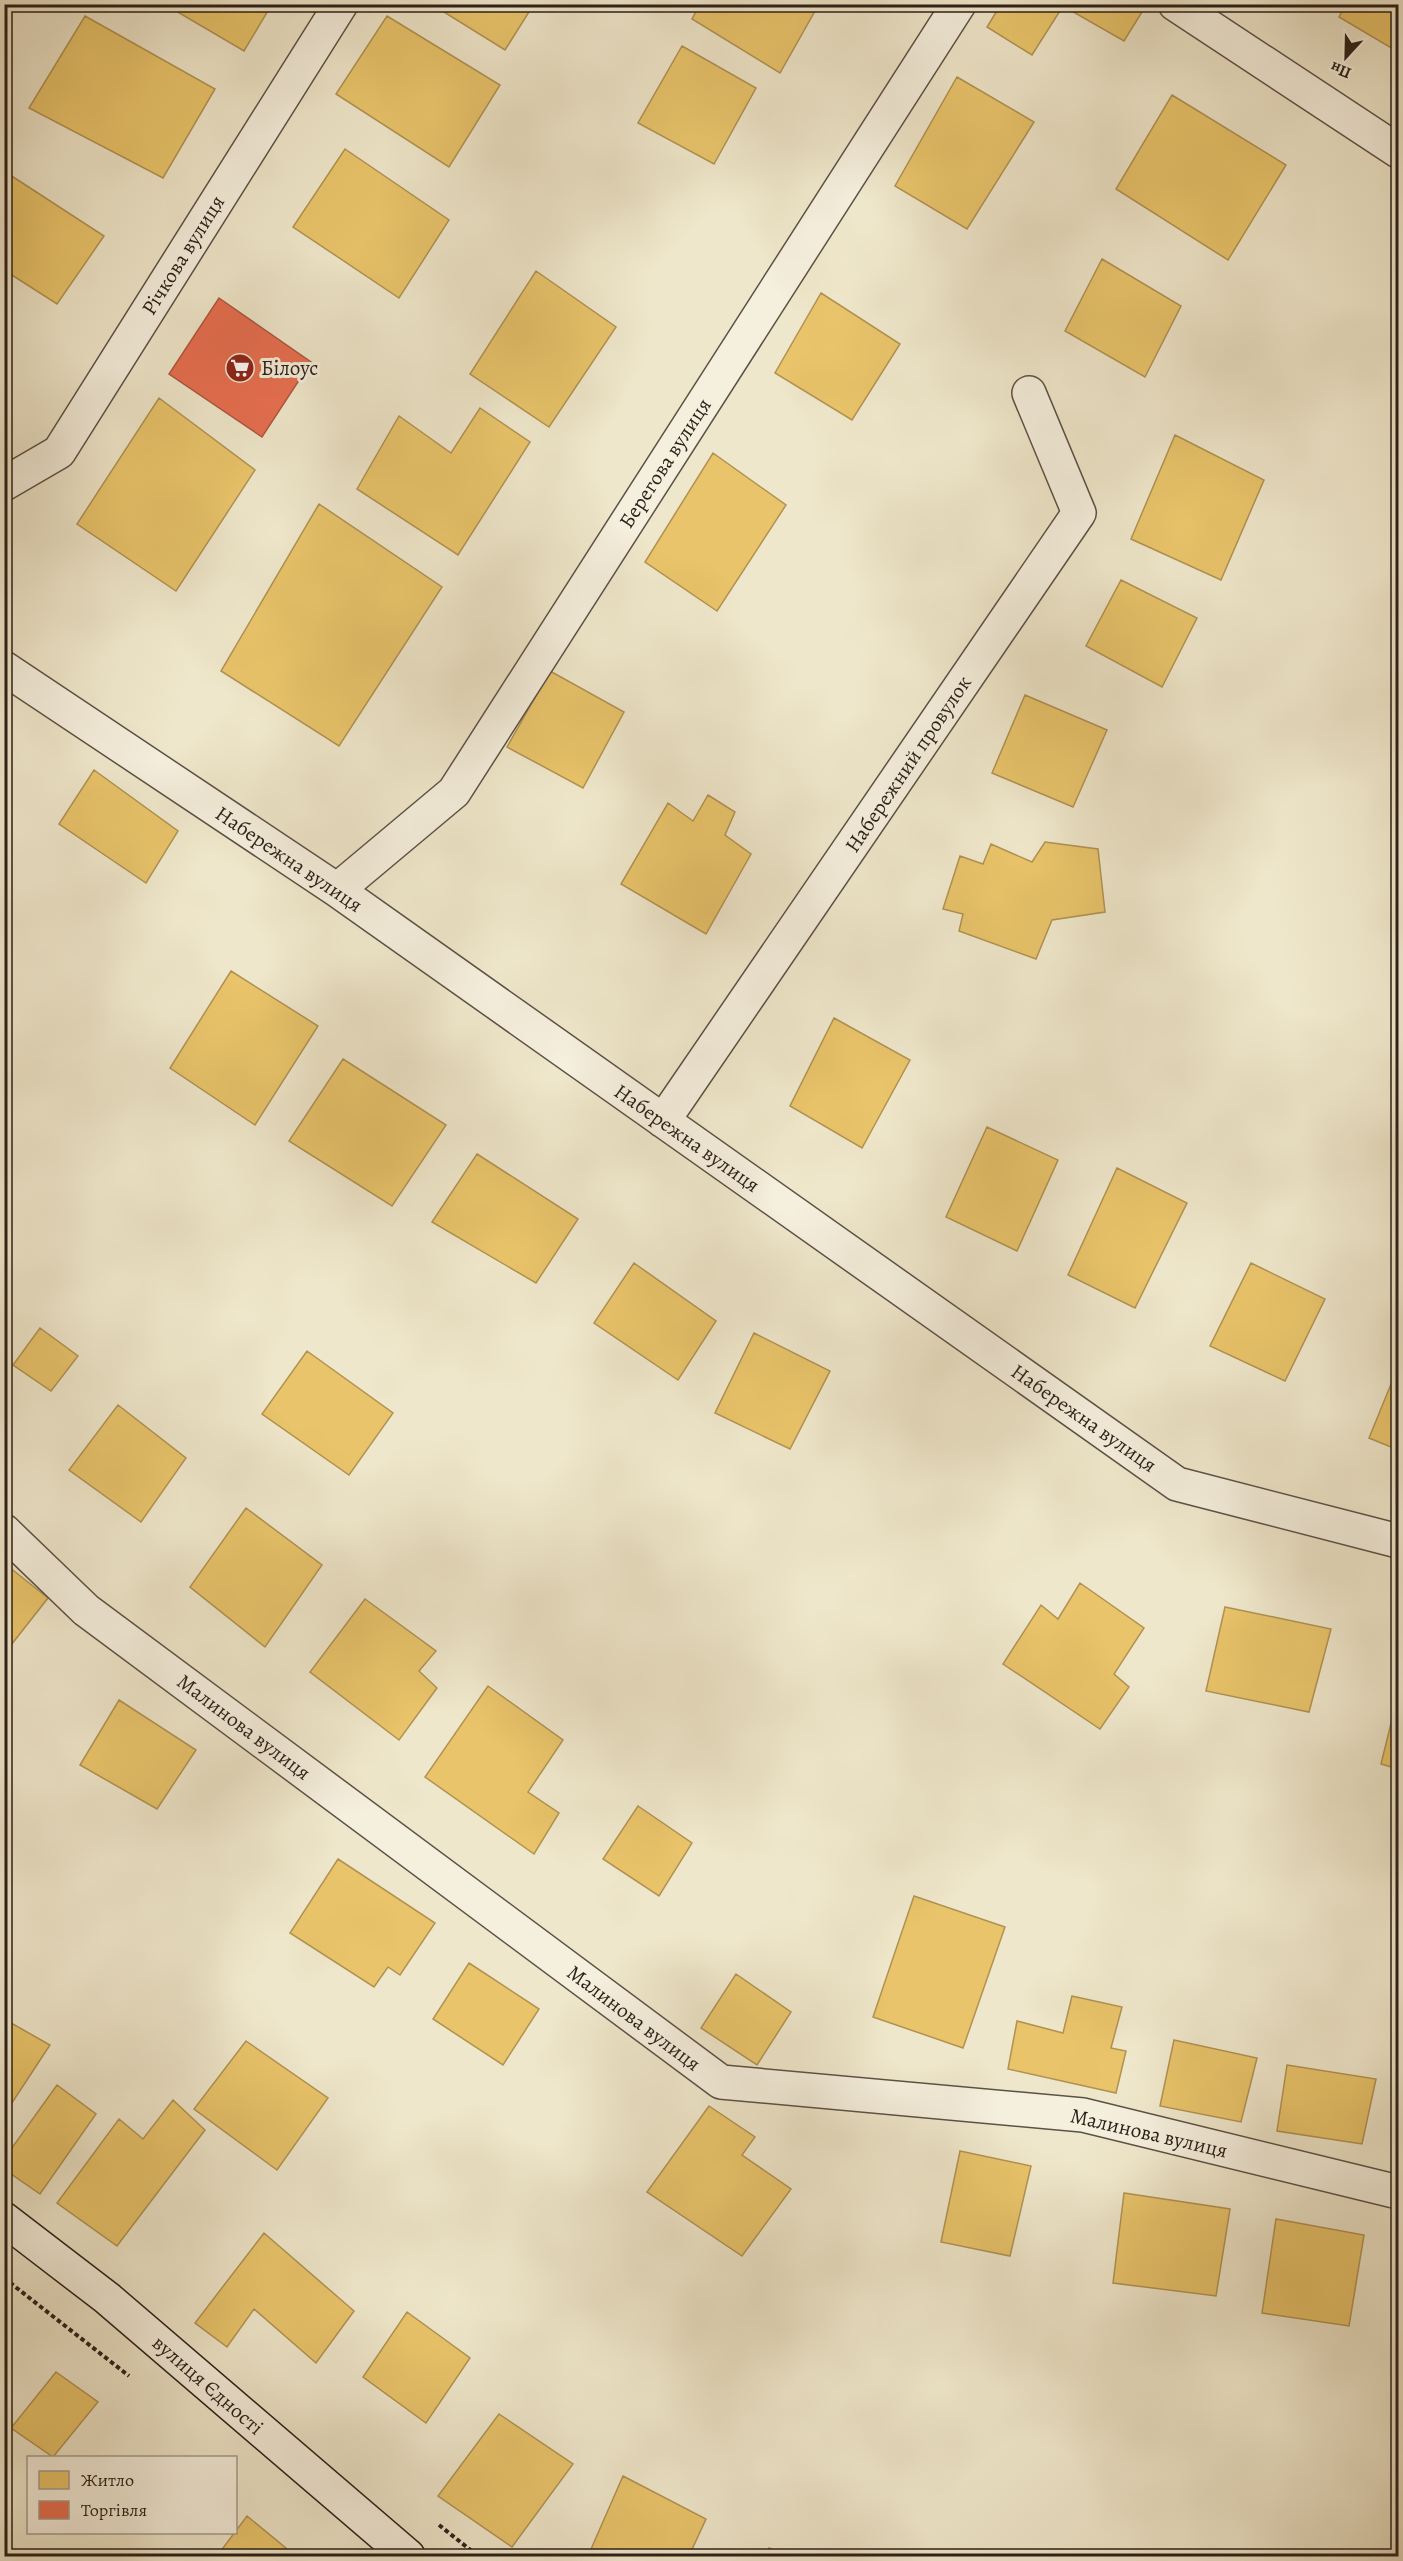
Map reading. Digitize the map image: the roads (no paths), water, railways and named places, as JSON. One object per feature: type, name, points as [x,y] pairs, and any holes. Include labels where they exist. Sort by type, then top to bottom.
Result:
[{"type":"street","name":"Річкова вулиця","points":[[4,484],[59,452],[341,4]]},
{"type":"street","name":"Берегова вулиця","points":[[337,890],[454,792],[959,4]]},
{"type":"street","points":[[1175,4],[1398,151]]},
{"type":"street","name":"Набережний провулок","points":[[663,1121],[1079,513],[1029,393]]},
{"type":"street","name":"Набережна вулиця","points":[[4,668],[337,890],[1177,1484],[1398,1541]]},
{"type":"street","name":"Малинова вулиця","points":[[4,1531],[86,1610],[721,2082],[1083,2115],[1398,2192]]},
{"type":"street","name":"вулиця Єдності","points":[[4,2219],[107,2298],[408,2556]]},
{"type":"place","name":"Білоус","points":[[240,368]]}]
